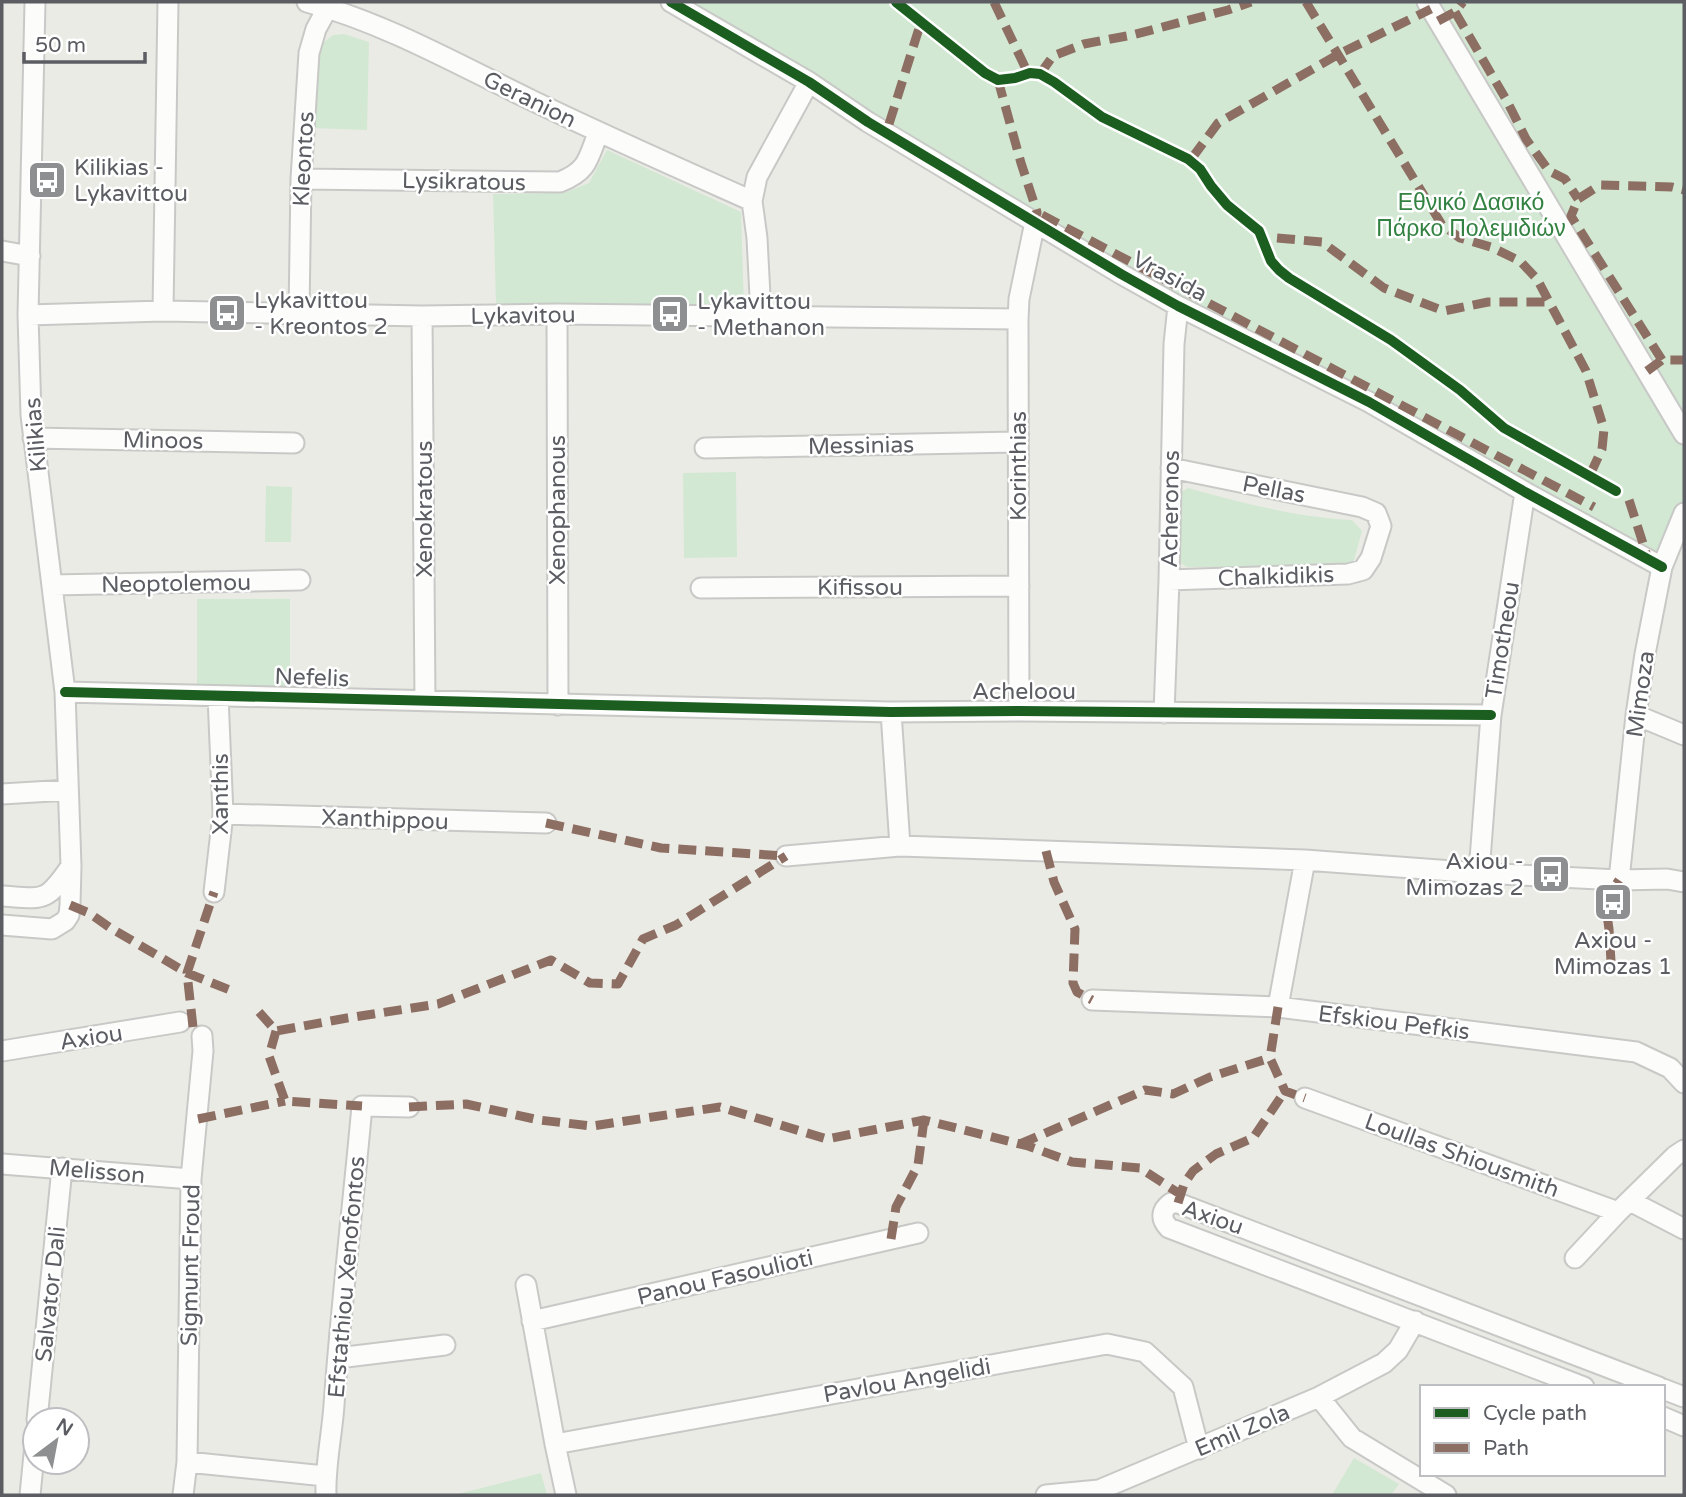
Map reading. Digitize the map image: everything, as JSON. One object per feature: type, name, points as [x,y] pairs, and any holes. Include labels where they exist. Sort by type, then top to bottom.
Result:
[{"type":"street","name":"Kilikias","points":[[2,925],[42,929],[60,926],[69,915],[71,866],[65,692],[33,438],[28,315],[35,2]]},
{"type":"street","points":[[163,311],[168,2]]},
{"type":"street","name":"Geranion","points":[[307,2],[382,27],[598,133],[752,201]]},
{"type":"street","name":"Vrasida","points":[[671,2],[808,82],[868,122],[1121,274],[1178,306],[1369,402],[1525,492],[1662,566]]},
{"type":"street","points":[[1427,2],[1684,434]]},
{"type":"street","name":"Kleontos","points":[[299,314],[301,179],[309,53],[316,29],[328,7]]},
{"type":"street","points":[[761,316],[752,201],[757,177],[808,82]]},
{"type":"street","name":"Lysikratous","points":[[301,179],[560,182],[574,177],[585,166],[598,133]]},
{"type":"street","name":"Korinthias","points":[[1019,711],[1018,319],[1019,299],[1035,222]]},
{"type":"street","points":[[2,251],[30,256]]},
{"type":"street","name":"Acheronos","points":[[1164,713],[1174,344],[1178,306]]},
{"type":"street","name":"Lykavitou","points":[[28,315],[163,311],[422,316],[557,314],[1018,319]]},
{"type":"street","name":"Xenophanous","points":[[557,314],[558,705]]},
{"type":"street","name":"Xenokratous","points":[[422,316],[425,701]]},
{"type":"street","name":"Minoos","points":[[33,438],[294,443]]},
{"type":"street","name":"Messinias","points":[[705,449],[1017,442]]},
{"type":"street","name":"Pellas","points":[[1171,468],[1362,507],[1376,513]]},
{"type":"street","name":"Timotheou","points":[[1479,873],[1491,715],[1525,492]]},
{"type":"street","name":"Chalkidikis","points":[[1169,580],[1348,574],[1363,570],[1371,558],[1381,526],[1376,513]]},
{"type":"street","name":"Mimoza","points":[[1619,880],[1644,654],[1662,566],[1684,513]]},
{"type":"street","name":"Neoptolemou","points":[[52,585],[300,580]]},
{"type":"street","name":"Kifissou","points":[[702,588],[1019,586]]},
{"type":"street","name":"Nefelis","points":[[65,692],[558,705]]},
{"type":"street","name":"Xanthis","points":[[214,892],[223,814],[218,696]]},
{"type":"street","name":"Acheloou","points":[[558,705],[891,712],[1491,715]]},
{"type":"street","points":[[891,712],[900,846]]},
{"type":"street","points":[[1636,715],[1684,735]]},
{"type":"street","points":[[2,794],[68,790]]},
{"type":"street","name":"Xanthippou","points":[[223,814],[547,823]]},
{"type":"street","points":[[786,856],[900,846],[1305,860],[1479,873],[1619,880],[1667,879],[1684,882]]},
{"type":"street","points":[[1278,1007],[1305,860]]},
{"type":"street","points":[[2,896],[39,898],[54,890],[71,866]]},
{"type":"street","name":"Efskiou Pefkis","points":[[1092,1000],[1278,1007],[1636,1052],[1670,1068],[1684,1083]]},
{"type":"street","name":"Axiou","points":[[2,1051],[180,1023]]},
{"type":"street","name":"Sigmunt Froud","points":[[183,1495],[187,1462],[191,1179],[203,1051],[202,1036]]},
{"type":"street","name":"Loullas Shiousmith","points":[[1305,1098],[1624,1206],[1684,1229]]},
{"type":"street","name":"Efstathiou Xenofontos","points":[[325,1486],[362,1106],[409,1107]]},
{"type":"street","points":[[1575,1258],[1624,1206],[1684,1150]]},
{"type":"street","name":"Melisson","points":[[2,1164],[191,1179]]},
{"type":"street","name":"Salvator Dali","points":[[38,1406],[62,1168]]},
{"type":"street","name":"Axiou","points":[[1579,1385],[1170,1227],[1165,1223],[1163,1211],[1171,1203],[1178,1203],[1654,1385]]},
{"type":"street","name":"Panou Fasoulioti","points":[[532,1321],[918,1233]]},
{"type":"street","points":[[526,1285],[566,1495]]},
{"type":"street","name":"Emil Zola","points":[[1046,1495],[1099,1490],[1319,1397],[1384,1363],[1398,1350],[1415,1321]]},
{"type":"street","name":"Pavlou Angelidi","points":[[555,1444],[1107,1344],[1145,1352],[1182,1387],[1199,1449]]},
{"type":"street","points":[[338,1358],[445,1345]]},
{"type":"street","name":"Axiou","points":[[1665,1389],[1684,1396]]},
{"type":"street","points":[[1319,1397],[1352,1438],[1446,1495]]},
{"type":"street","points":[[1665,1418],[1684,1426]]},
{"type":"street","points":[[187,1462],[325,1486]]},
{"type":"street","points":[[30,1495],[32,1476]]},
{"type":"green space","name":"Εθνικό Δασικό Πάρκο Πολεμιδιών","points":[[668,2],[1684,2],[1684,506],[1656,553],[1173,297]]},
{"type":"green space","points":[[344,34],[369,42],[367,130],[312,128],[317,53],[333,35]]},
{"type":"green space","points":[[607,150],[741,212],[744,307],[496,304],[493,194],[564,193],[589,183]]},
{"type":"green space","points":[[736,472],[737,557],[684,558],[683,473]]},
{"type":"green space","points":[[266,486],[292,487],[291,542],[265,542]]},
{"type":"green space","points":[[1188,488],[1290,513],[1352,520],[1362,531],[1354,560],[1348,567],[1187,567],[1180,563],[1176,554],[1178,496]]},
{"type":"green space","points":[[197,599],[290,599],[290,687],[197,687]]},
{"type":"green space","points":[[1354,1458],[1399,1484],[1391,1495],[1332,1495]]},
{"type":"green space","points":[[541,1473],[547,1495],[454,1495]]},
{"type":"marked path","points":[[994,2],[1025,67]]},
{"type":"marked path","points":[[1040,74],[1053,56],[1084,44],[1132,35],[1251,2]]},
{"type":"marked path","points":[[1306,2],[1442,225],[1460,238],[1491,247],[1520,261],[1537,279],[1586,371],[1604,429],[1602,449],[1589,477]]},
{"type":"marked path","points":[[1438,21],[1455,12],[1463,2]]},
{"type":"marked path","points":[[1192,158],[1218,123],[1339,54],[1431,9]]},
{"type":"marked path","points":[[1455,12],[1526,139],[1549,171],[1565,179],[1578,199]]},
{"type":"marked path","points":[[889,124],[921,22]]},
{"type":"marked path","points":[[998,80],[1037,212],[1035,222]]},
{"type":"marked path","points":[[1662,360],[1571,216],[1578,199],[1600,185],[1672,187],[1684,190]]},
{"type":"marked path","points":[[1042,215],[1594,507]]},
{"type":"marked path","points":[[1277,238],[1322,242],[1384,288],[1444,311],[1488,302],[1550,302]]},
{"type":"marked path","points":[[1647,371],[1662,360],[1684,360]]},
{"type":"marked path","points":[[1629,500],[1648,559]]},
{"type":"marked path","points":[[546,823],[661,848],[786,856]]},
{"type":"marked path","points":[[1046,851],[1054,882],[1075,929],[1073,983],[1077,992],[1092,1000]]},
{"type":"marked path","points":[[259,1012],[276,1031],[438,1004],[551,960],[590,983],[618,984],[643,939],[676,925],[786,856]]},
{"type":"marked path","points":[[1611,961],[1605,901],[1619,880]]},
{"type":"marked path","points":[[193,1027],[187,973],[214,892]]},
{"type":"marked path","points":[[70,905],[89,913],[187,973],[235,992]]},
{"type":"marked path","points":[[1278,1007],[1270,1058],[1285,1091],[1305,1098]]},
{"type":"marked path","points":[[276,1031],[269,1056],[285,1101],[362,1106]]},
{"type":"marked path","points":[[1020,1144],[1145,1090],[1173,1094],[1210,1077],[1270,1058]]},
{"type":"marked path","points":[[1178,1203],[1184,1184],[1193,1171],[1216,1154],[1253,1138],[1285,1091]]},
{"type":"marked path","points":[[198,1119],[285,1101]]},
{"type":"marked path","points":[[409,1107],[466,1104],[539,1120],[592,1126],[720,1107],[827,1139],[924,1120],[1028,1146],[1072,1162],[1140,1168],[1180,1194]]},
{"type":"marked path","points":[[891,1239],[896,1207],[918,1165],[924,1120]]},
{"type":"cycle path","points":[[671,2],[809,82],[868,122],[1121,274],[1178,306],[1369,402],[1662,567]]},
{"type":"cycle path","points":[[896,2],[985,73],[998,80],[1030,73],[1040,74],[1102,117],[1188,159],[1200,169],[1227,205],[1259,231],[1271,261],[1289,278],[1391,340],[1460,390],[1504,428],[1616,491]]},
{"type":"cycle path","points":[[65,692],[891,712],[1491,715]]},
{"type":"place","name":"Kilikias - Lykavittou","points":[[47,180]]},
{"type":"place","name":"Lykavittou - Kreontos 2","points":[[227,313]]},
{"type":"place","name":"Lykavittou - Methanon","points":[[670,314]]},
{"type":"place","name":"Axiou - Mimozas 2","points":[[1551,874]]},
{"type":"place","name":"Axiou - Mimozas 1","points":[[1613,902]]}]
